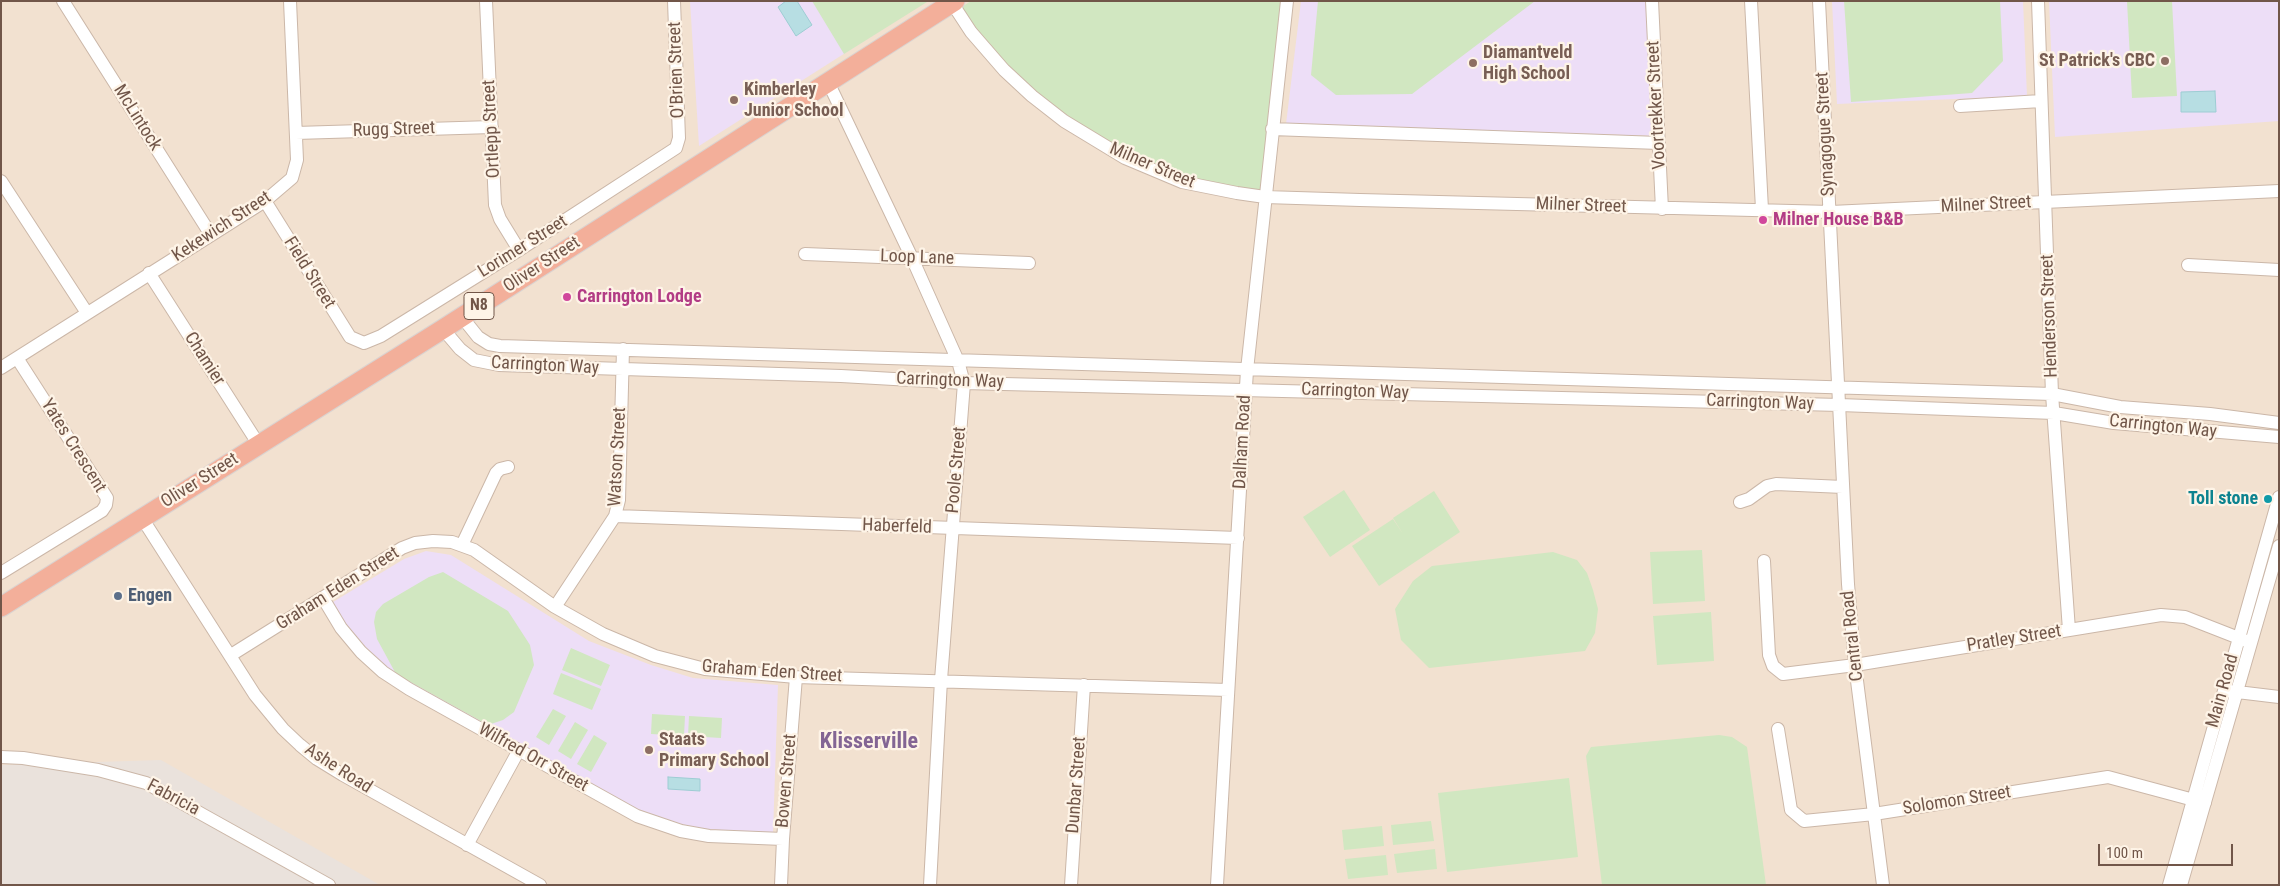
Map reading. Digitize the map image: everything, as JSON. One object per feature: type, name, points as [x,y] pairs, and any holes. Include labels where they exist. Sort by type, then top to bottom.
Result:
[{"type":"highway","name":"Oliver Street","points":[[1,607],[462,317],[829,84],[954,2]]},
{"type":"street","name":"McLintock","points":[[63,1],[211,235]]},
{"type":"street","name":"Kekewich Street","points":[[1,368],[265,201],[292,178],[297,160],[290,1]]},
{"type":"street","name":"Ortlepp Street","points":[[486,1],[495,205],[500,219],[519,250]]},
{"type":"street","name":"O'Brien Street","points":[[674,1],[679,138]]},
{"type":"street","name":"Dalham Road","points":[[1217,885],[1247,370],[1287,1]]},
{"type":"street","name":"Voortrekker Street","points":[[1652,1],[1662,209]]},
{"type":"street","points":[[1752,1],[1762,209]]},
{"type":"street","name":"Synagogue Street","points":[[1819,1],[1839,386]]},
{"type":"street","name":"Henderson Street","points":[[2038,1],[2052,394],[2069,630]]},
{"type":"street","name":"Milner Street","points":[[954,2],[971,32],[1004,70],[1032,96],[1091,139],[1125,158],[1182,182],[1265,197],[1831,212],[2279,191]]},
{"type":"street","name":"Poole Street","points":[[829,84],[912,258],[958,360],[964,383],[941,680],[930,885]]},
{"type":"street","points":[[1960,106],[2041,101]]},
{"type":"street","name":"Rugg Street","points":[[296,133],[492,128]]},
{"type":"street","points":[[1272,130],[1659,143]]},
{"type":"street","name":"Lorimer Street","points":[[357,342],[364,343],[381,336],[519,250],[670,153],[676,148],[679,138]]},
{"type":"street","points":[[1,181],[87,313]]},
{"type":"street","name":"Field Street","points":[[265,201],[345,332],[357,342]]},
{"type":"street","name":"Loop Lane","points":[[804,254],[1028,263]]},
{"type":"street","points":[[2188,265],[2279,270]]},
{"type":"street","name":"Chamier","points":[[149,273],[258,445]]},
{"type":"street","name":"Carrington Way","points":[[462,317],[478,337],[489,344],[500,346],[2052,394],[2120,407],[2210,414],[2279,423]]},
{"type":"street","name":"Carrington Way","points":[[443,329],[467,356],[488,364],[964,383],[1840,405],[2054,413],[2114,423],[2279,437]]},
{"type":"street","name":"Watson Street","points":[[555,607],[615,516],[619,500],[623,349]]},
{"type":"street","name":"Yates Crescent","points":[[1,573],[102,511],[106,505],[107,498],[17,358]]},
{"type":"street","name":"Central Road","points":[[1839,386],[1848,584],[1883,885]]},
{"type":"street","points":[[462,545],[496,473],[500,469],[508,468]]},
{"type":"street","points":[[1740,502],[1749,499],[1767,486],[1776,484],[1843,487]]},
{"type":"street","name":"Main Road","points":[[2169,885],[2236,692],[2244,640],[2279,497]]},
{"type":"street","name":"Haberfeld","points":[[615,516],[1238,538]]},
{"type":"street","name":"Ashe Road","points":[[142,518],[267,711],[283,729],[317,759],[540,885]]},
{"type":"street","name":"Graham Eden Street","points":[[231,655],[402,548],[416,543],[432,541],[462,545],[474,550],[555,607],[603,634],[655,656],[705,669],[796,677],[1228,690]]},
{"type":"street","name":"Main Road","points":[[2181,885],[2222,691],[2244,640],[2279,546]]},
{"type":"street","name":"Pratley Street","points":[[1764,561],[1769,655],[1777,670],[1782,674],[1856,665],[2161,615],[2185,617],[2244,640]]},
{"type":"street","name":"Wilfred Orr Street","points":[[323,598],[341,628],[360,652],[383,672],[637,816],[681,831],[710,836],[783,839]]},
{"type":"street","name":"Bowen Street","points":[[781,885],[796,677]]},
{"type":"street","name":"Dunbar Street","points":[[1071,885],[1084,685]]},
{"type":"street","points":[[2222,691],[2279,697]]},
{"type":"street","name":"Solomon Street","points":[[1778,728],[1791,810],[1804,821],[1874,814],[2108,777],[2121,779],[2199,802]]},
{"type":"street","points":[[467,845],[519,750]]},
{"type":"street","name":"Fabricia","points":[[1,757],[23,758],[98,770],[146,783],[329,885]]},
{"type":"shaded area","points":[[1,1],[2279,1],[2279,885],[1,885]]},
{"type":"shaded area","name":"Kimberley Junior School","points":[[690,1],[927,1],[699,146]]},
{"type":"shaded area","name":"Diamantveld High School","points":[[1301,1],[1648,1],[1656,136],[1286,124]]},
{"type":"shaded area","name":"St Patrick's CBC","points":[[1832,1],[2023,1],[2027,96],[1837,104]]},
{"type":"shaded area","name":"St Patrick's CBC","points":[[2049,1],[2279,1],[2279,121],[2055,137]]},
{"type":"shaded area","name":"Staats Primary School","points":[[426,551],[451,555],[589,641],[651,665],[693,678],[778,685],[773,833],[705,829],[635,815],[388,672],[367,655],[328,605],[404,559]]},
{"type":"shaded area","points":[[161,760],[380,885],[1,885],[1,765]]},
{"type":"green space","points":[[812,1],[926,1],[927,2],[844,54]]},
{"type":"green space","points":[[971,1],[1284,1],[1265,196],[1145,168],[1034,98],[957,10]]},
{"type":"green space","points":[[1318,1],[1535,1],[1412,94],[1336,95],[1311,75]]},
{"type":"green space","name":"St Patrick's CBC","points":[[1844,1],[2000,1],[2003,61],[1972,93],[1851,102]]},
{"type":"green space","points":[[2127,1],[2172,1],[2177,96],[2132,98]]},
{"type":"green space","points":[[1344,490],[1370,530],[1330,557],[1303,517]]},
{"type":"green space","points":[[1434,491],[1460,532],[1379,586],[1352,546],[1393,519],[1403,534],[1393,518]]},
{"type":"green space","points":[[1702,550],[1705,601],[1653,604],[1650,552]]},
{"type":"green space","points":[[1553,552],[1577,560],[1587,573],[1593,590],[1598,609],[1595,633],[1585,651],[1429,668],[1401,640],[1395,609],[1413,581],[1432,566]]},
{"type":"green space","points":[[443,572],[508,611],[530,645],[534,665],[514,712],[503,720],[488,725],[396,674],[377,639],[374,622],[376,612],[383,604],[429,577]]},
{"type":"green space","points":[[1711,612],[1714,661],[1657,665],[1653,616]]},
{"type":"green space","points":[[571,648],[610,665],[601,686],[562,670]]},
{"type":"green space","points":[[561,673],[601,689],[592,710],[553,694]]},
{"type":"green space","points":[[553,709],[566,716],[549,745],[536,737]]},
{"type":"green space","points":[[652,714],[685,716],[684,736],[651,734]]},
{"type":"green space","points":[[689,716],[722,718],[721,738],[688,736]]},
{"type":"green space","points":[[575,722],[588,730],[571,759],[558,751]]},
{"type":"green space","points":[[594,735],[607,743],[591,772],[577,764]]},
{"type":"green space","points":[[1719,735],[1732,737],[1747,747],[1766,885],[1602,885],[1586,756],[1591,747]]},
{"type":"green space","points":[[1569,778],[1578,857],[1447,872],[1438,793]]},
{"type":"green space","points":[[1431,821],[1434,841],[1393,845],[1391,825]]},
{"type":"green space","points":[[1382,826],[1384,846],[1344,850],[1342,830]]},
{"type":"green space","points":[[1435,849],[1437,869],[1397,873],[1394,854]]},
{"type":"green space","points":[[1386,855],[1388,875],[1348,879],[1345,859]]},
{"type":"water","points":[[786,1],[797,1],[812,25],[796,36],[778,7]]},
{"type":"water","points":[[2215,91],[2216,112],[2181,112],[2181,92]]},
{"type":"water","points":[[668,777],[700,779],[700,791],[668,789]]},
{"type":"place","name":"St Patrick's CBC","points":[[2165,61]]},
{"type":"place","name":"Diamantveld High School","points":[[1473,63]]},
{"type":"place","name":"Kimberley Junior School","points":[[734,100]]},
{"type":"place","name":"Milner House B&B","points":[[1763,220]]},
{"type":"place","name":"Carrington Lodge","points":[[567,297]]},
{"type":"place","name":"Toll stone","points":[[2268,499]]},
{"type":"place","name":"Engen","points":[[118,596]]},
{"type":"place","name":"Staats Primary School","points":[[649,750]]},
{"type":"district","name":"Klisserville","points":[[869,742]]}]
